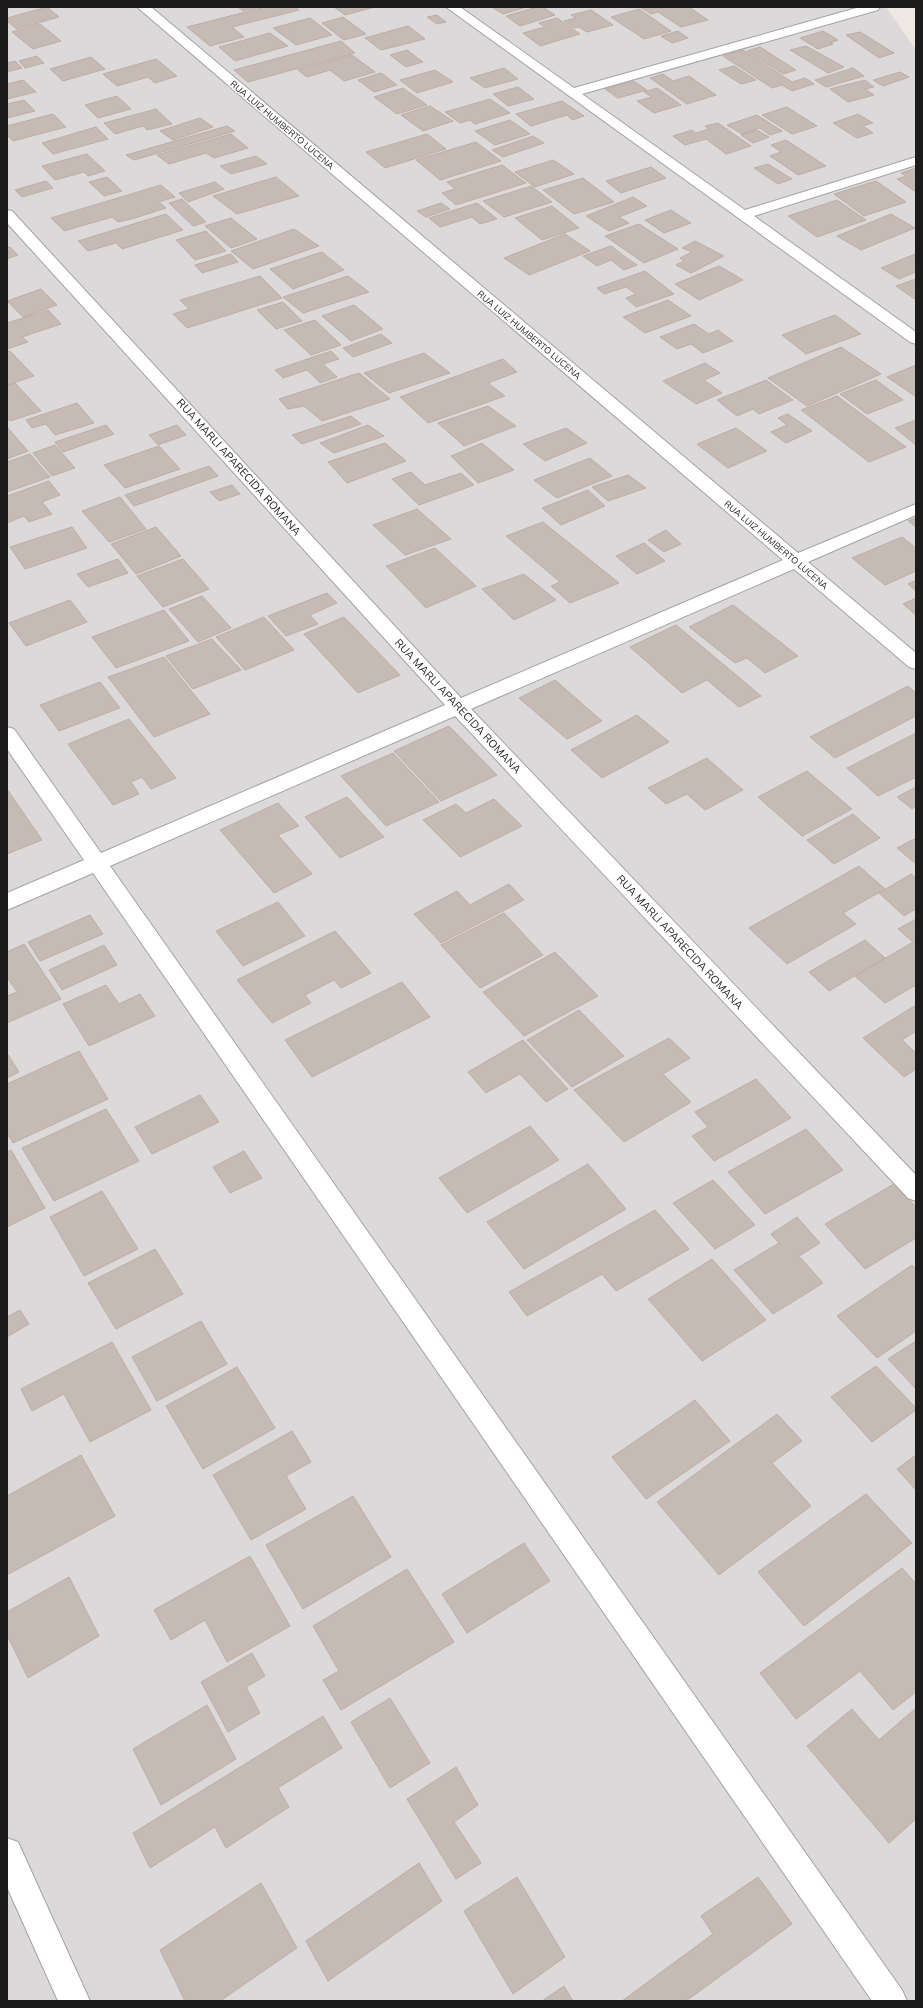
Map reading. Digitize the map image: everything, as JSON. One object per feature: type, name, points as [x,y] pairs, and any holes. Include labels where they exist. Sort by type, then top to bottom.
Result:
[{"type":"street","name":"RUA LUIZ HUMBERTO LUCENA","points":[[143,7],[916,663]]},
{"type":"street","points":[[452,7],[916,339]]},
{"type":"street","points":[[572,93],[874,7]]},
{"type":"street","points":[[743,215],[916,162]]},
{"type":"street","name":"RUA MARLI APARECIDA ROMANA","points":[[7,214],[458,707],[916,1191]]},
{"type":"street","points":[[7,902],[916,509]]},
{"type":"street","points":[[7,734],[96,864],[891,2001]]},
{"type":"street","points":[[7,1853],[74,2001]]},
{"type":"shaded area","points":[[7,7],[886,7],[916,50],[916,2001],[7,2001]]},
{"type":"building","points":[[47,7],[59,17],[17,29],[7,21],[7,18]]},
{"type":"building","points":[[238,7],[259,7],[243,11]]},
{"type":"building","points":[[265,7],[295,7],[299,10],[232,27],[244,37],[210,46],[187,27]]},
{"type":"building","points":[[334,7],[375,7],[345,15]]},
{"type":"building","points":[[492,7],[527,7],[503,14]]},
{"type":"building","points":[[537,7],[543,7],[555,15],[520,26],[506,16]]},
{"type":"building","points":[[640,7],[689,7],[708,20],[681,27],[658,12],[651,14]]},
{"type":"building","points":[[639,9],[671,31],[644,39],[611,17]]},
{"type":"building","points":[[591,10],[613,25],[587,32],[579,27],[574,28],[564,21],[576,18],[571,15]]},
{"type":"building","points":[[437,15],[446,22],[437,24],[427,17]]},
{"type":"building","points":[[343,17],[366,34],[344,40],[322,23]]},
{"type":"building","points":[[310,18],[332,35],[296,45],[273,28]]},
{"type":"building","points":[[557,18],[580,34],[540,46],[523,33],[545,27],[539,23]]},
{"type":"building","points":[[40,24],[61,41],[33,49],[12,32]]},
{"type":"building","points":[[408,26],[425,39],[381,50],[365,38]]},
{"type":"building","points":[[678,31],[688,38],[672,43],[661,36]]},
{"type":"building","points":[[823,31],[838,40],[830,43],[833,44],[818,49],[800,38]]},
{"type":"building","points":[[860,32],[894,53],[879,58],[846,35]]},
{"type":"building","points":[[270,33],[288,46],[235,61],[219,47]]},
{"type":"building","points":[[341,41],[355,53],[248,82],[234,70]]},
{"type":"building","points":[[806,46],[844,67],[828,73],[790,50]]},
{"type":"building","points":[[760,47],[796,70],[783,74],[747,51]]},
{"type":"building","points":[[407,50],[423,62],[406,67],[390,55]]},
{"type":"building","points":[[743,50],[792,82],[805,78],[814,84],[792,91],[782,85],[772,88],[723,56]]},
{"type":"building","points":[[352,55],[375,72],[344,81],[330,70],[307,77],[298,70]]},
{"type":"building","points":[[37,56],[44,63],[25,68],[19,61]]},
{"type":"building","points":[[91,57],[105,69],[63,81],[50,69]]},
{"type":"building","points":[[156,59],[177,76],[155,83],[148,77],[117,86],[103,74]]},
{"type":"building","points":[[15,61],[22,68],[7,72],[7,63]]},
{"type":"building","points":[[734,66],[756,80],[741,84],[719,70]]},
{"type":"building","points":[[504,68],[518,79],[485,88],[470,78]]},
{"type":"building","points":[[853,68],[864,76],[826,87],[815,80]]},
{"type":"building","points":[[435,70],[453,82],[417,93],[400,80]]},
{"type":"building","points":[[900,72],[909,77],[883,86],[873,80]]},
{"type":"building","points":[[381,73],[397,85],[374,92],[358,80]]},
{"type":"building","points":[[663,74],[673,81],[689,76],[716,95],[687,104],[650,78]]},
{"type":"building","points":[[23,80],[36,92],[7,99],[7,84]]},
{"type":"building","points":[[865,80],[874,87],[865,89],[874,95],[848,102],[830,89]]},
{"type":"building","points":[[634,81],[647,90],[618,98],[605,89]]},
{"type":"building","points":[[518,87],[534,99],[508,106],[493,94]]},
{"type":"building","points":[[403,88],[427,105],[397,114],[374,97]]},
{"type":"building","points":[[657,88],[681,105],[654,113],[637,101],[652,97],[644,92]]},
{"type":"building","points":[[117,96],[131,109],[98,118],[85,105]]},
{"type":"building","points":[[490,99],[510,113],[475,124],[470,120],[460,123],[445,112]]},
{"type":"building","points":[[24,100],[35,111],[7,118],[7,104]]},
{"type":"building","points":[[562,101],[584,116],[572,120],[567,115],[531,126],[516,114]]},
{"type":"building","points":[[430,106],[453,121],[423,131],[401,115]]},
{"type":"building","points":[[787,107],[817,126],[792,134],[762,115]]},
{"type":"building","points":[[156,109],[172,124],[147,130],[143,126],[115,134],[104,123]]},
{"type":"building","points":[[53,114],[66,127],[13,141],[7,135],[7,126]]},
{"type":"building","points":[[858,114],[873,123],[863,126],[873,133],[857,138],[833,123]]},
{"type":"building","points":[[757,115],[782,131],[770,135],[760,128],[742,134],[727,125]]},
{"type":"building","points":[[200,118],[213,127],[173,140],[160,131]]},
{"type":"building","points":[[510,120],[530,134],[495,145],[475,131]]},
{"type":"building","points":[[718,123],[751,146],[726,154],[706,139],[685,145],[673,136],[692,130],[696,133],[709,129],[705,126]]},
{"type":"building","points":[[227,126],[235,131],[134,160],[126,155]]},
{"type":"building","points":[[96,127],[108,139],[53,154],[42,143]]},
{"type":"building","points":[[757,130],[769,137],[753,143],[741,135]]},
{"type":"building","points":[[231,134],[248,148],[214,158],[206,153],[169,164],[157,155]]},
{"type":"building","points":[[427,134],[446,149],[385,168],[366,152]]},
{"type":"building","points":[[533,136],[544,143],[503,157],[492,150]]},
{"type":"building","points":[[786,140],[826,166],[798,175],[770,156],[781,152],[771,145]]},
{"type":"building","points":[[476,142],[501,161],[440,180],[416,160]]},
{"type":"building","points":[[87,154],[105,171],[88,176],[84,172],[55,180],[42,166]]},
{"type":"building","points":[[256,156],[267,164],[231,174],[220,166]]},
{"type":"building","points":[[553,160],[574,174],[535,187],[515,172]]},
{"type":"building","points":[[768,164],[792,179],[778,184],[754,168]]},
{"type":"building","points":[[502,165],[526,183],[456,205],[442,193],[455,189],[447,182]]},
{"type":"building","points":[[651,167],[666,178],[621,193],[606,181]]},
{"type":"building","points":[[916,168],[916,192],[897,179],[906,176],[901,173]]},
{"type":"building","points":[[107,177],[122,191],[104,196],[89,182]]},
{"type":"building","points":[[276,177],[299,196],[237,214],[213,196]]},
{"type":"building","points":[[583,178],[614,202],[574,214],[543,190]]},
{"type":"building","points":[[46,181],[53,188],[22,197],[15,190]]},
{"type":"building","points":[[876,181],[906,202],[864,216],[834,194]]},
{"type":"building","points":[[215,182],[224,189],[188,202],[179,193]]},
{"type":"building","points":[[161,185],[175,197],[159,202],[166,208],[135,218],[118,222],[112,217],[64,231],[51,218]]},
{"type":"building","points":[[531,186],[552,202],[504,217],[483,201]]},
{"type":"building","points":[[633,197],[647,206],[619,217],[629,223],[609,231],[586,216]]},
{"type":"building","points":[[182,199],[206,222],[193,226],[169,203]]},
{"type":"building","points":[[837,200],[866,220],[817,237],[788,216]]},
{"type":"building","points":[[441,203],[450,209],[426,217],[417,211]]},
{"type":"building","points":[[477,203],[497,219],[480,224],[472,217],[440,227],[429,218]]},
{"type":"building","points":[[552,206],[579,228],[542,240],[515,218]]},
{"type":"building","points":[[671,210],[691,223],[664,233],[645,220]]},
{"type":"building","points":[[166,214],[183,230],[122,249],[116,243],[88,251],[78,241]]},
{"type":"building","points":[[891,214],[915,228],[861,250],[837,236]]},
{"type":"building","points":[[231,218],[257,239],[231,248],[205,226]]},
{"type":"building","points":[[639,224],[678,249],[644,263],[605,236]]},
{"type":"building","points":[[294,229],[319,246],[253,269],[231,251]]},
{"type":"building","points":[[206,231],[226,251],[195,260],[176,240]]},
{"type":"building","points":[[565,234],[590,251],[529,275],[504,258]]},
{"type":"building","points":[[695,241],[724,256],[691,273],[676,265],[684,261],[680,258],[692,252],[682,248]]},
{"type":"building","points":[[611,246],[637,265],[624,270],[611,260],[597,266],[583,256]]},
{"type":"building","points":[[10,247],[18,255],[7,259],[7,248]]},
{"type":"building","points":[[322,252],[344,270],[293,289],[270,269]]},
{"type":"building","points":[[231,254],[238,262],[202,273],[195,265]]},
{"type":"building","points":[[915,254],[916,272],[899,279],[881,268]]},
{"type":"building","points":[[719,266],[743,280],[699,300],[675,284]]},
{"type":"building","points":[[645,271],[674,294],[636,307],[626,298],[636,294],[626,287],[604,294],[597,288]]},
{"type":"building","points":[[260,276],[282,298],[187,328],[173,314],[189,309],[180,300]]},
{"type":"building","points":[[348,276],[369,292],[303,313],[283,297]]},
{"type":"building","points":[[916,279],[916,300],[896,286]]},
{"type":"building","points":[[41,289],[57,305],[23,317],[7,301]]},
{"type":"building","points":[[668,300],[691,316],[645,333],[623,317]]},
{"type":"building","points":[[283,302],[302,321],[276,329],[257,310]]},
{"type":"building","points":[[354,305],[383,329],[351,341],[322,316]]},
{"type":"building","points":[[48,310],[61,324],[22,337],[28,342],[7,349],[7,323]]},
{"type":"building","points":[[835,315],[861,334],[806,354],[782,335]]},
{"type":"building","points":[[315,320],[341,345],[311,355],[284,330]]},
{"type":"building","points":[[694,324],[709,334],[718,330],[733,341],[703,353],[691,344],[677,349],[660,337]]},
{"type":"building","points":[[381,334],[392,343],[353,357],[343,348]]},
{"type":"building","points":[[841,347],[881,374],[807,406],[768,378]]},
{"type":"building","points":[[10,351],[34,376],[7,385],[7,352]]},
{"type":"building","points":[[331,351],[339,359],[323,364],[337,377],[320,383],[307,370],[283,378],[275,370]]},
{"type":"building","points":[[424,353],[450,373],[389,393],[364,373]]},
{"type":"building","points":[[503,359],[517,372],[488,383],[505,396],[428,423],[400,397]]},
{"type":"building","points":[[705,363],[720,373],[704,380],[722,393],[696,404],[663,381]]},
{"type":"building","points":[[916,365],[916,396],[887,377]]},
{"type":"building","points":[[359,373],[390,399],[322,421],[304,406],[288,409],[279,399]]},
{"type":"building","points":[[766,380],[793,400],[759,414],[753,409],[737,416],[717,400]]},
{"type":"building","points":[[876,380],[903,400],[867,414],[840,394]]},
{"type":"building","points":[[15,383],[41,411],[10,421],[7,418],[7,386]]},
{"type":"building","points":[[837,396],[906,447],[869,462],[801,410]]},
{"type":"building","points":[[77,403],[94,423],[55,435],[46,424],[32,428],[26,420]]},
{"type":"building","points":[[488,406],[516,426],[464,446],[438,423]]},
{"type":"building","points":[[788,414],[812,431],[786,443],[771,432],[787,425],[778,418]]},
{"type":"building","points":[[351,416],[361,424],[302,444],[292,435]]},
{"type":"building","points":[[916,420],[916,445],[895,428]]},
{"type":"building","points":[[106,425],[114,434],[63,452],[55,442]]},
{"type":"building","points":[[177,425],[186,435],[158,445],[149,435]]},
{"type":"building","points":[[368,425],[384,436],[334,453],[320,443]]},
{"type":"building","points":[[7,427],[28,451],[7,459]]},
{"type":"building","points":[[566,428],[587,443],[545,461],[523,444]]},
{"type":"building","points":[[736,428],[767,451],[728,468],[697,444]]},
{"type":"building","points":[[385,443],[406,461],[347,483],[328,462]]},
{"type":"building","points":[[482,443],[514,470],[478,483],[451,456]]},
{"type":"building","points":[[55,445],[75,468],[52,476],[33,453]]},
{"type":"building","points":[[159,446],[180,469],[125,488],[104,465]]},
{"type":"building","points":[[30,454],[50,477],[7,492],[7,462]]},
{"type":"building","points":[[590,458],[612,476],[557,498],[534,480]]},
{"type":"building","points":[[209,466],[218,476],[134,506],[125,495]]},
{"type":"building","points":[[411,472],[425,485],[461,473],[474,485],[419,505],[392,479]]},
{"type":"building","points":[[628,475],[646,488],[608,501],[592,487]]},
{"type":"building","points":[[49,481],[60,495],[42,502],[52,514],[29,522],[24,516],[7,523],[7,496]]},
{"type":"building","points":[[232,485],[240,494],[219,501],[210,492]]},
{"type":"building","points":[[588,490],[605,506],[561,525],[542,508]]},
{"type":"building","points":[[120,497],[146,529],[109,542],[82,511]]},
{"type":"building","points":[[417,509],[451,539],[405,555],[373,525]]},
{"type":"building","points":[[916,518],[916,527],[908,521]]},
{"type":"building","points":[[543,522],[619,583],[570,603],[551,586],[560,582],[506,536]]},
{"type":"building","points":[[72,527],[87,548],[25,569],[10,547]]},
{"type":"building","points":[[156,527],[181,556],[136,574],[111,544]]},
{"type":"building","points":[[666,530],[681,544],[664,552],[648,540]]},
{"type":"building","points":[[902,537],[916,548],[916,571],[885,585],[852,558]]},
{"type":"building","points":[[644,543],[665,561],[637,574],[616,556]]},
{"type":"building","points":[[435,548],[476,586],[426,608],[386,566]]},
{"type":"building","points":[[118,559],[128,573],[88,587],[77,574]]},
{"type":"building","points":[[183,559],[209,589],[163,607],[137,576]]},
{"type":"building","points":[[524,574],[556,600],[514,620],[482,589]]},
{"type":"building","points":[[916,580],[916,591],[908,584]]},
{"type":"building","points":[[327,593],[337,603],[310,615],[318,624],[286,636],[268,616]]},
{"type":"building","points":[[202,596],[231,628],[198,642],[169,609]]},
{"type":"building","points":[[916,598],[916,615],[903,604]]},
{"type":"building","points":[[70,600],[87,622],[26,646],[9,623]]},
{"type":"building","points":[[733,605],[798,656],[765,673],[747,658],[735,663],[689,627]]},
{"type":"building","points":[[164,610],[189,641],[116,668],[92,637]]},
{"type":"building","points":[[264,617],[294,650],[245,670],[216,637]]},
{"type":"building","points":[[344,617],[400,675],[358,693],[304,634]]},
{"type":"building","points":[[676,625],[761,696],[739,707],[707,680],[682,693],[630,647]]},
{"type":"building","points":[[212,639],[241,670],[193,689],[166,656]]},
{"type":"building","points":[[164,657],[210,714],[154,737],[108,677]]},
{"type":"building","points":[[555,680],[602,721],[567,739],[519,698]]},
{"type":"building","points":[[100,682],[120,708],[59,731],[40,705]]},
{"type":"building","points":[[908,686],[916,693],[916,716],[835,758],[810,737]]},
{"type":"building","points":[[637,715],[669,742],[602,778],[571,750]]},
{"type":"building","points":[[129,719],[176,778],[151,789],[142,777],[131,782],[139,794],[113,805],[68,744]]},
{"type":"building","points":[[449,726],[497,775],[441,801],[394,751]]},
{"type":"building","points":[[916,733],[916,777],[878,796],[847,768]]},
{"type":"building","points":[[393,753],[439,802],[386,826],[341,776]]},
{"type":"building","points":[[707,758],[743,790],[705,810],[687,794],[666,804],[648,788]]},
{"type":"building","points":[[807,771],[852,809],[802,836],[758,797]]},
{"type":"building","points":[[916,787],[916,806],[912,809],[897,797]]},
{"type":"building","points":[[7,789],[42,840],[7,854]]},
{"type":"building","points":[[347,797],[384,837],[340,858],[305,817]]},
{"type":"building","points":[[494,799],[522,826],[460,857],[423,820],[456,804],[466,813]]},
{"type":"building","points":[[278,803],[299,826],[278,835],[312,874],[274,893],[220,830]]},
{"type":"building","points":[[853,814],[880,838],[834,864],[807,840]]},
{"type":"building","points":[[916,838],[916,864],[897,848]]},
{"type":"building","points":[[859,866],[885,889],[843,913],[856,924],[787,964],[749,928]]},
{"type":"building","points":[[911,874],[916,878],[916,909],[904,916],[879,893]]},
{"type":"building","points":[[509,884],[524,900],[441,943],[414,914],[457,891],[470,905]]},
{"type":"building","points":[[278,902],[305,936],[243,966],[216,931]]},
{"type":"building","points":[[504,913],[543,955],[480,988],[441,945]]},
{"type":"building","points":[[90,915],[103,934],[40,961],[28,942]]},
{"type":"building","points":[[916,919],[916,985],[885,1003],[855,976],[913,942],[898,929]]},
{"type":"building","points":[[335,931],[371,973],[341,988],[334,980],[305,995],[311,1003],[272,1023],[237,980]]},
{"type":"building","points":[[865,940],[885,958],[829,991],[809,972]]},
{"type":"building","points":[[24,944],[61,999],[7,1023],[7,996],[17,992],[7,977],[7,952]]},
{"type":"building","points":[[104,945],[117,965],[62,990],[49,970]]},
{"type":"building","points":[[555,952],[598,996],[524,1036],[483,992]]},
{"type":"building","points":[[402,982],[430,1017],[312,1077],[285,1040]]},
{"type":"building","points":[[106,985],[119,1004],[140,994],[155,1016],[89,1046],[63,1004]]},
{"type":"building","points":[[916,1005],[916,1031],[902,1040],[916,1053],[916,1069],[904,1077],[863,1038]]},
{"type":"building","points":[[579,1010],[624,1056],[572,1087],[527,1040]]},
{"type":"building","points":[[669,1038],[690,1058],[663,1074],[691,1102],[624,1142],[574,1090]]},
{"type":"building","points":[[523,1040],[568,1089],[546,1102],[520,1074],[486,1093],[468,1072]]},
{"type":"building","points":[[79,1051],[108,1099],[13,1143],[7,1133],[7,1084]]},
{"type":"building","points":[[7,1053],[19,1072],[7,1078]]},
{"type":"building","points":[[756,1079],[791,1118],[714,1161],[692,1136],[708,1127],[695,1112]]},
{"type":"building","points":[[200,1095],[219,1122],[152,1154],[135,1127]]},
{"type":"building","points":[[106,1109],[139,1161],[54,1201],[22,1148]]},
{"type":"building","points":[[530,1126],[559,1160],[467,1213],[439,1178]]},
{"type":"building","points":[[806,1129],[843,1170],[765,1214],[728,1172]]},
{"type":"building","points":[[11,1150],[45,1208],[7,1227],[7,1152]]},
{"type":"building","points":[[244,1151],[262,1178],[230,1193],[213,1167]]},
{"type":"building","points":[[588,1164],[626,1209],[524,1269],[487,1222]]},
{"type":"building","points":[[713,1180],[755,1225],[715,1249],[673,1203]]},
{"type":"building","points":[[894,1184],[916,1207],[916,1238],[865,1269],[825,1224]]},
{"type":"building","points":[[102,1191],[138,1249],[84,1276],[50,1217]]},
{"type":"building","points":[[655,1210],[689,1249],[616,1291],[602,1274],[527,1316],[509,1292]]},
{"type":"building","points":[[797,1217],[820,1243],[799,1256],[823,1283],[773,1314],[734,1270],[779,1243],[771,1234]]},
{"type":"building","points":[[155,1249],[183,1294],[116,1329],[88,1283]]},
{"type":"building","points":[[712,1259],[766,1320],[702,1361],[648,1299]]},
{"type":"building","points":[[912,1265],[916,1269],[916,1331],[877,1358],[837,1316]]},
{"type":"building","points":[[20,1310],[29,1324],[7,1337],[7,1317]]},
{"type":"building","points":[[201,1321],[227,1364],[157,1401],[132,1357]]},
{"type":"building","points":[[916,1341],[916,1389],[888,1359]]},
{"type":"building","points":[[112,1342],[151,1410],[90,1442],[64,1394],[32,1411],[21,1389]]},
{"type":"building","points":[[876,1366],[916,1408],[916,1410],[872,1442],[831,1397]]},
{"type":"building","points":[[237,1367],[275,1428],[203,1469],[166,1406]]},
{"type":"building","points":[[695,1400],[730,1441],[646,1499],[612,1457]]},
{"type":"building","points":[[777,1414],[802,1441],[772,1463],[811,1506],[719,1575],[657,1502]]},
{"type":"building","points":[[292,1431],[311,1462],[286,1476],[306,1509],[251,1540],[213,1475]]},
{"type":"building","points":[[81,1455],[115,1516],[7,1575],[7,1496]]},
{"type":"building","points":[[916,1455],[916,1490],[897,1469]]},
{"type":"building","points":[[866,1494],[912,1543],[804,1626],[758,1572]]},
{"type":"building","points":[[353,1496],[391,1557],[303,1609],[266,1545]]},
{"type":"building","points":[[524,1543],[550,1581],[467,1633],[442,1594]]},
{"type":"building","points":[[250,1556],[290,1626],[227,1662],[205,1620],[171,1640],[154,1610]]},
{"type":"building","points":[[902,1568],[916,1584],[916,1692],[893,1710],[860,1671],[796,1719],[760,1673]]},
{"type":"building","points":[[407,1569],[454,1642],[341,1710],[323,1680],[339,1671],[313,1626]]},
{"type":"building","points":[[69,1577],[99,1636],[28,1678],[7,1635],[7,1612]]},
{"type":"building","points":[[252,1653],[265,1676],[246,1687],[260,1713],[228,1732],[201,1682]]},
{"type":"building","points":[[390,1698],[430,1763],[390,1788],[351,1722]]},
{"type":"building","points":[[207,1705],[236,1759],[161,1805],[133,1749]]},
{"type":"building","points":[[916,1708],[916,1819],[889,1843],[807,1746],[852,1709],[879,1740]]},
{"type":"building","points":[[323,1716],[342,1748],[278,1788],[289,1807],[226,1848],[215,1827],[150,1868],[133,1833]]},
{"type":"building","points":[[456,1767],[478,1805],[454,1822],[481,1863],[456,1879],[407,1799]]},
{"type":"building","points":[[419,1863],[442,1901],[328,1981],[306,1941]]},
{"type":"building","points":[[517,1877],[565,1957],[513,1994],[464,1911]]},
{"type":"building","points":[[758,1877],[792,1924],[686,2001],[622,2001],[713,1934],[701,1916]]},
{"type":"building","points":[[261,1883],[297,1948],[220,2001],[185,2001],[160,1950]]},
{"type":"building","points":[[564,1986],[573,2001],[542,2001]]}]
